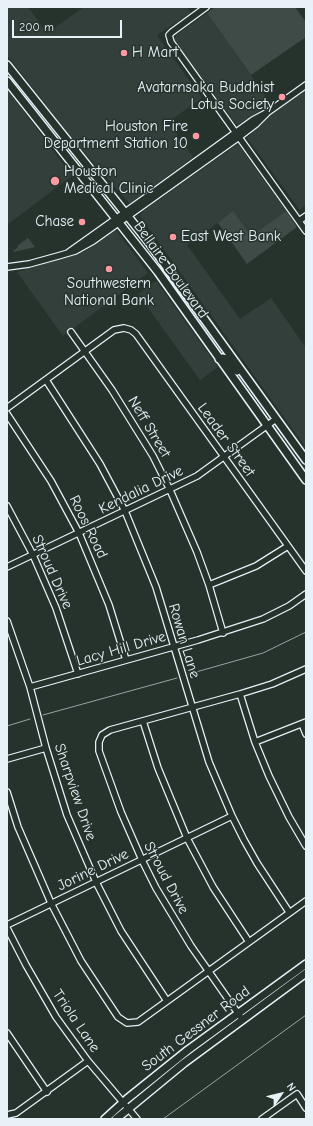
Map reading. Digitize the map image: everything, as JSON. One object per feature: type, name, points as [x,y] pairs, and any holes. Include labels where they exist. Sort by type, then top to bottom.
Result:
[{"type":"main road","name":"Bellaire Boulevard","points":[[7,65],[166,266],[306,460]]},
{"type":"main road","name":"Bellaire Boulevard","points":[[7,81],[158,272],[306,480]]},
{"type":"main road","points":[[18,95],[26,99],[37,111],[43,111]]},
{"type":"main road","points":[[34,116],[41,118],[56,128]]},
{"type":"main road","points":[[158,272],[166,266]]},
{"type":"main road","points":[[193,322],[206,334],[222,353],[228,351]]},
{"type":"main road","points":[[219,359],[227,359],[237,371],[243,373]]},
{"type":"main road","name":"South Gessner Road","points":[[104,1119],[125,1105],[306,964]]},
{"type":"main road","name":"South Gessner Road","points":[[240,1016],[306,973]]},
{"type":"main road","name":"South Gessner Road","points":[[116,1119],[125,1105]]},
{"type":"street","points":[[193,7],[197,13]]},
{"type":"street","points":[[206,7],[172,32],[169,35],[169,39],[306,231]]},
{"type":"street","points":[[7,267],[29,264],[68,252],[118,221],[238,135],[256,124],[268,112],[306,85]]},
{"type":"street","points":[[299,221],[306,216]]},
{"type":"street","name":"Leader Street","points":[[86,351],[114,330],[124,328],[136,334],[306,571]]},
{"type":"street","name":"Neff Street","points":[[71,332],[86,351],[112,390],[153,456],[170,490],[197,552],[209,585],[223,633]]},
{"type":"street","points":[[7,408],[86,351]]},
{"type":"street","name":"Rowan Lane","points":[[46,380],[100,464],[124,511],[156,587],[209,762],[232,816],[257,863],[289,912]]},
{"type":"street","name":"Roos Road","points":[[7,414],[51,481],[79,533],[109,604],[126,660]]},
{"type":"street","name":"Kendalia Drive","points":[[7,567],[197,476],[276,419]]},
{"type":"street","name":"Stroud Drive","points":[[7,506],[33,555],[56,608],[78,674]]},
{"type":"street","points":[[209,585],[256,566],[288,546]]},
{"type":"street","name":"Lacy Hill Drive","points":[[30,687],[223,633],[263,620],[289,606],[306,594]]},
{"type":"street","name":"Sharpview Drive","points":[[7,621],[30,687],[46,748],[67,815],[96,882],[122,930],[167,1001]]},
{"type":"street","points":[[249,942],[213,886],[187,838],[158,768],[143,721],[272,684],[306,669]]},
{"type":"street","points":[[240,694],[255,742],[284,807],[306,846]]},
{"type":"street","name":"Stroud Drive","points":[[143,721],[110,730],[102,736],[99,742],[99,751],[119,807],[142,860],[174,920],[208,972],[240,1016]]},
{"type":"street","points":[[255,742],[304,723],[306,734]]},
{"type":"street","points":[[7,759],[46,748]]},
{"type":"street","points":[[7,792],[18,827],[51,903],[85,967],[118,1018],[127,1023],[138,1022],[306,900]]},
{"type":"street","name":"Jorine Drive","points":[[7,925],[232,816]]},
{"type":"street","name":"Triola Lane","points":[[7,928],[26,965],[56,1017],[88,1062],[137,1119]]},
{"type":"street","points":[[7,1033],[47,1092]]},
{"type":"street","points":[[7,1115],[16,1113],[88,1062]]},
{"type":"street","points":[[262,1119],[297,1094],[306,1108]]},
{"type":"shaded area","points":[[7,7],[28,7],[47,33],[84,7],[187,7],[191,13],[157,35],[202,98],[168,122],[193,157],[130,204],[74,141],[7,55]]},
{"type":"shaded area","points":[[215,7],[295,7],[306,22],[306,37],[251,75],[207,13]]},
{"type":"shaded area","points":[[207,13],[271,104],[238,125],[175,41],[175,36]]},
{"type":"shaded area","points":[[7,89],[72,176],[7,225]]},
{"type":"shaded area","points":[[306,90],[306,205],[300,210],[247,138],[268,117]]},
{"type":"shaded area","points":[[238,144],[286,211],[251,236],[233,212],[187,245],[240,319],[271,298],[306,348],[306,448],[140,216],[143,211]]},
{"type":"shaded area","points":[[233,211],[251,236],[286,211],[297,227],[247,264],[218,223]]},
{"type":"shaded area","points":[[116,230],[148,273],[63,336],[17,272],[85,251]]},
{"type":"shaded area","points":[[28,238],[35,247],[13,251],[18,247],[17,246]]},
{"type":"shaded area","points":[[156,281],[218,367],[200,380],[138,294]]},
{"type":"waterway","points":[[189,674],[263,653],[306,632]]},
{"type":"waterway","points":[[43,715],[177,678]]},
{"type":"waterway","points":[[7,726],[30,719]]},
{"type":"waterway","points":[[163,1119],[306,1015]]},
{"type":"place","name":"H Mart","points":[[124,53]]},
{"type":"place","name":"Avatarnsaka Buddhist Lotus Society","points":[[282,97]]},
{"type":"place","name":"Houston Fire Department Station 10","points":[[196,136]]},
{"type":"place","name":"Houston Medical Clinic","points":[[55,181]]},
{"type":"place","name":"Chase","points":[[82,222]]},
{"type":"place","name":"East West Bank","points":[[173,237]]},
{"type":"place","name":"Southwestern National Bank","points":[[109,269]]}]
